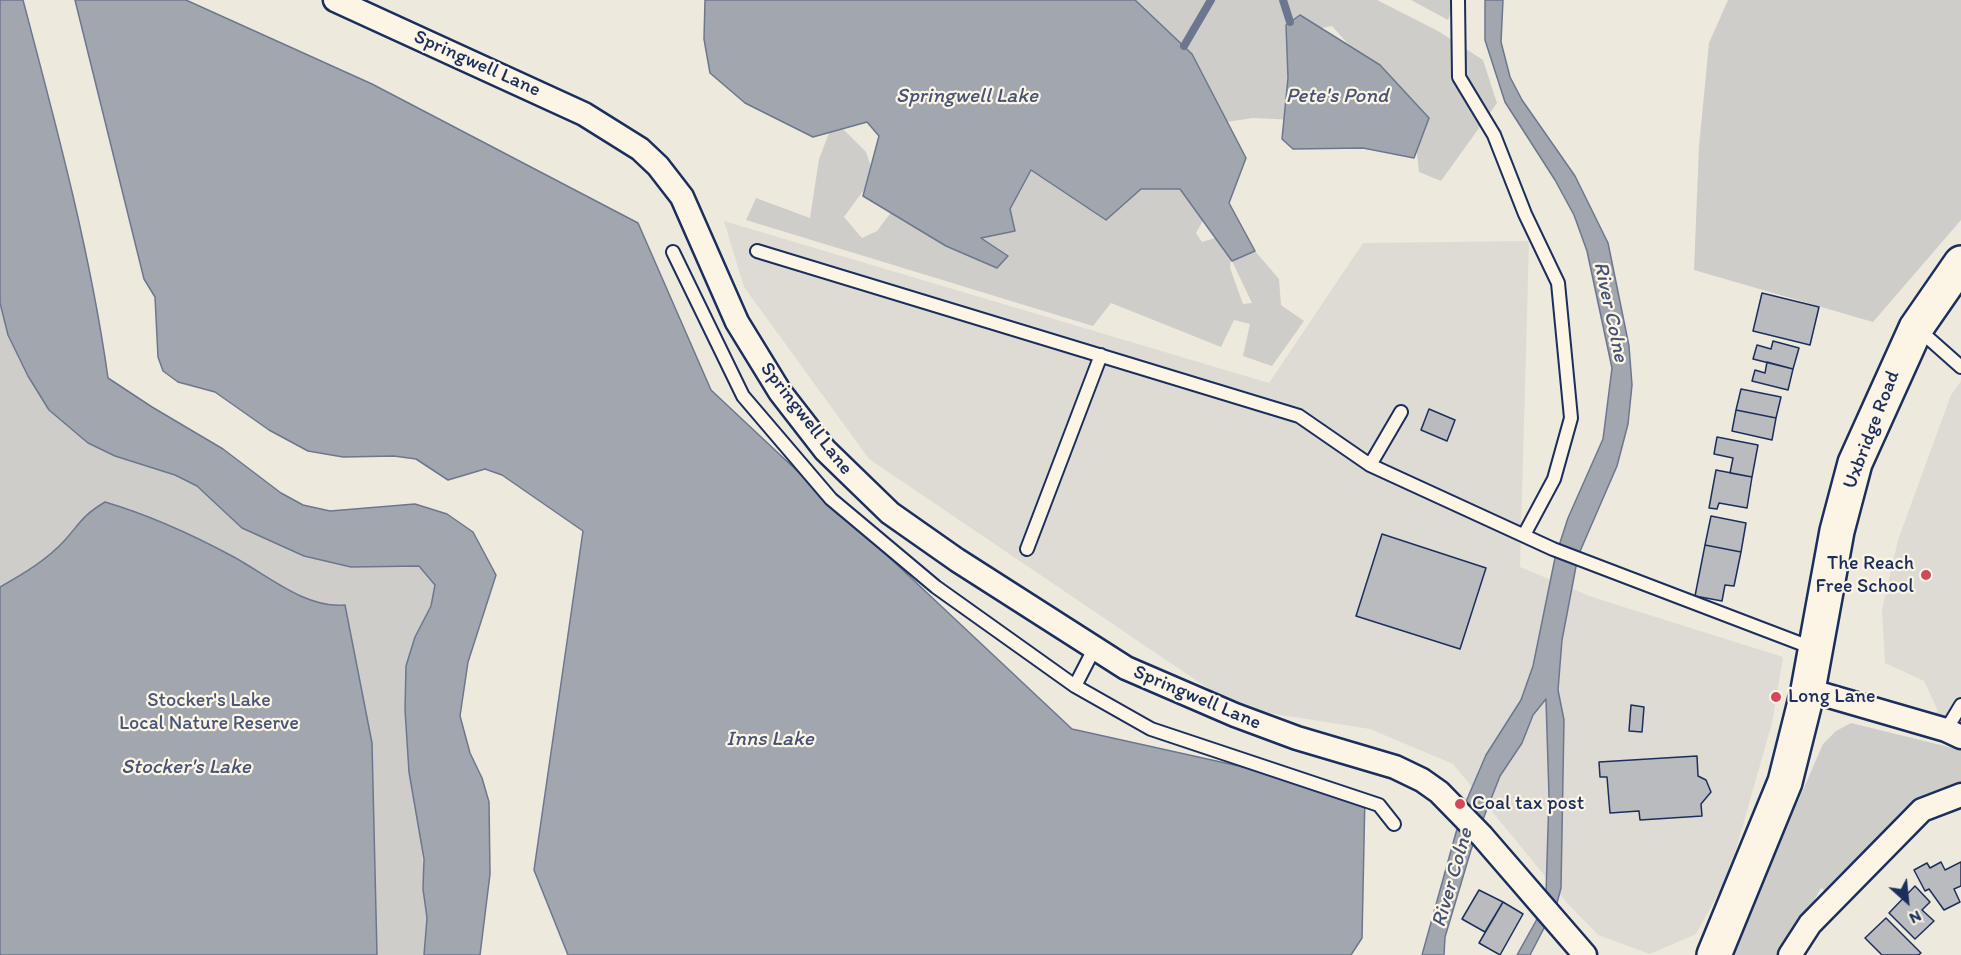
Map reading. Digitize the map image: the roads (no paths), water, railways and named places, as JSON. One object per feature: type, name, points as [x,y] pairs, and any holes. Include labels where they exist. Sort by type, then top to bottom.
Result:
[{"type":"main road","name":"Uxbridge Road","points":[[1714,955],[1775,813],[1808,690],[1837,531],[1855,463],[1916,328],[1961,263]]},
{"type":"street","name":"Springwell Lane","points":[[335,0],[574,109],[640,149],[658,166],[682,197],[720,287],[757,357],[825,450],[890,513],[957,560],[1094,649],[1154,681],[1235,716],[1297,738],[1395,767],[1422,780],[1455,807],[1539,899],[1585,955]]},
{"type":"street","points":[[1808,690],[1954,734]]},
{"type":"street","points":[[1790,955],[1810,924],[1922,810],[1961,795]]},
{"type":"lane","points":[[1458,0],[1459,77],[1494,135],[1525,214],[1558,283],[1571,418],[1554,479],[1524,535]]},
{"type":"lane","points":[[757,251],[1299,416],[1370,465],[1553,549],[1816,649]]},
{"type":"lane","points":[[673,252],[743,396],[831,498],[936,587],[1075,686],[1151,729],[1379,805],[1394,824]]},
{"type":"lane","points":[[1916,328],[1961,367]]},
{"type":"lane","points":[[1028,549],[1101,355]]},
{"type":"lane","points":[[1370,465],[1401,412]]},
{"type":"lane","points":[[1075,686],[1094,649]]},
{"type":"lane","points":[[1954,734],[1961,705]]},
{"type":"water","points":[[0,0],[23,0],[82,235],[108,378],[223,449],[281,493],[303,505],[330,511],[415,504],[447,514],[473,532],[496,575],[468,662],[460,716],[470,753],[482,778],[489,802],[490,874],[480,955],[424,955],[427,918],[423,889],[424,859],[409,772],[405,710],[406,666],[415,637],[431,606],[435,585],[419,566],[351,567],[304,556],[242,528],[197,486],[175,475],[115,456],[88,443],[49,410],[28,376],[8,335],[0,303]]},
{"type":"water","name":"Inns Lake","points":[[75,0],[186,0],[372,84],[638,223],[711,390],[1072,729],[1365,794],[1362,938],[1351,955],[568,955],[534,870],[583,531],[502,475],[485,469],[448,480],[416,459],[394,456],[343,457],[308,451],[269,430],[215,392],[178,382],[163,371],[158,357],[155,297],[144,279]]},
{"type":"water","name":"Springwell Lake","points":[[705,0],[1135,0],[1192,54],[1246,158],[1229,203],[1255,251],[1232,261],[1180,189],[1141,189],[1106,220],[1031,170],[1010,209],[1015,231],[981,238],[1008,256],[997,268],[946,246],[863,196],[879,136],[867,122],[813,137],[745,103],[710,73],[704,39]]},
{"type":"water","name":"River Colne","points":[[1485,0],[1503,0],[1501,42],[1510,77],[1522,100],[1575,176],[1608,243],[1629,346],[1632,385],[1628,424],[1617,466],[1578,556],[1562,640],[1558,690],[1564,720],[1561,888],[1557,903],[1530,955],[1517,955],[1536,921],[1546,894],[1549,796],[1546,699],[1533,715],[1522,743],[1500,776],[1471,850],[1445,937],[1444,955],[1422,955],[1462,811],[1486,755],[1521,700],[1533,666],[1555,558],[1568,518],[1603,439],[1612,368],[1587,251],[1574,215],[1555,180],[1505,102],[1485,40]]},
{"type":"water","name":"Pete's Pond","points":[[1300,15],[1380,65],[1429,118],[1414,158],[1363,148],[1293,149],[1282,139],[1288,78],[1286,25]]},
{"type":"water","name":"Stocker's Lake","points":[[105,502],[154,519],[201,540],[301,596],[315,602],[345,605],[372,743],[377,955],[0,955],[0,587],[43,560],[65,540],[86,515]]},
{"type":"waterway","points":[[1184,46],[1211,0]]},
{"type":"waterway","points":[[1283,0],[1290,22]]},
{"type":"place","name":"The Reach Free School","points":[[1926,575]]},
{"type":"place","name":"Long Lane","points":[[1776,697]]},
{"type":"place","name":"Coal tax post","points":[[1460,804]]},
{"type":"park label","name":"Stocker's Lake Local Nature Reserve","points":[[209,712]]}]
